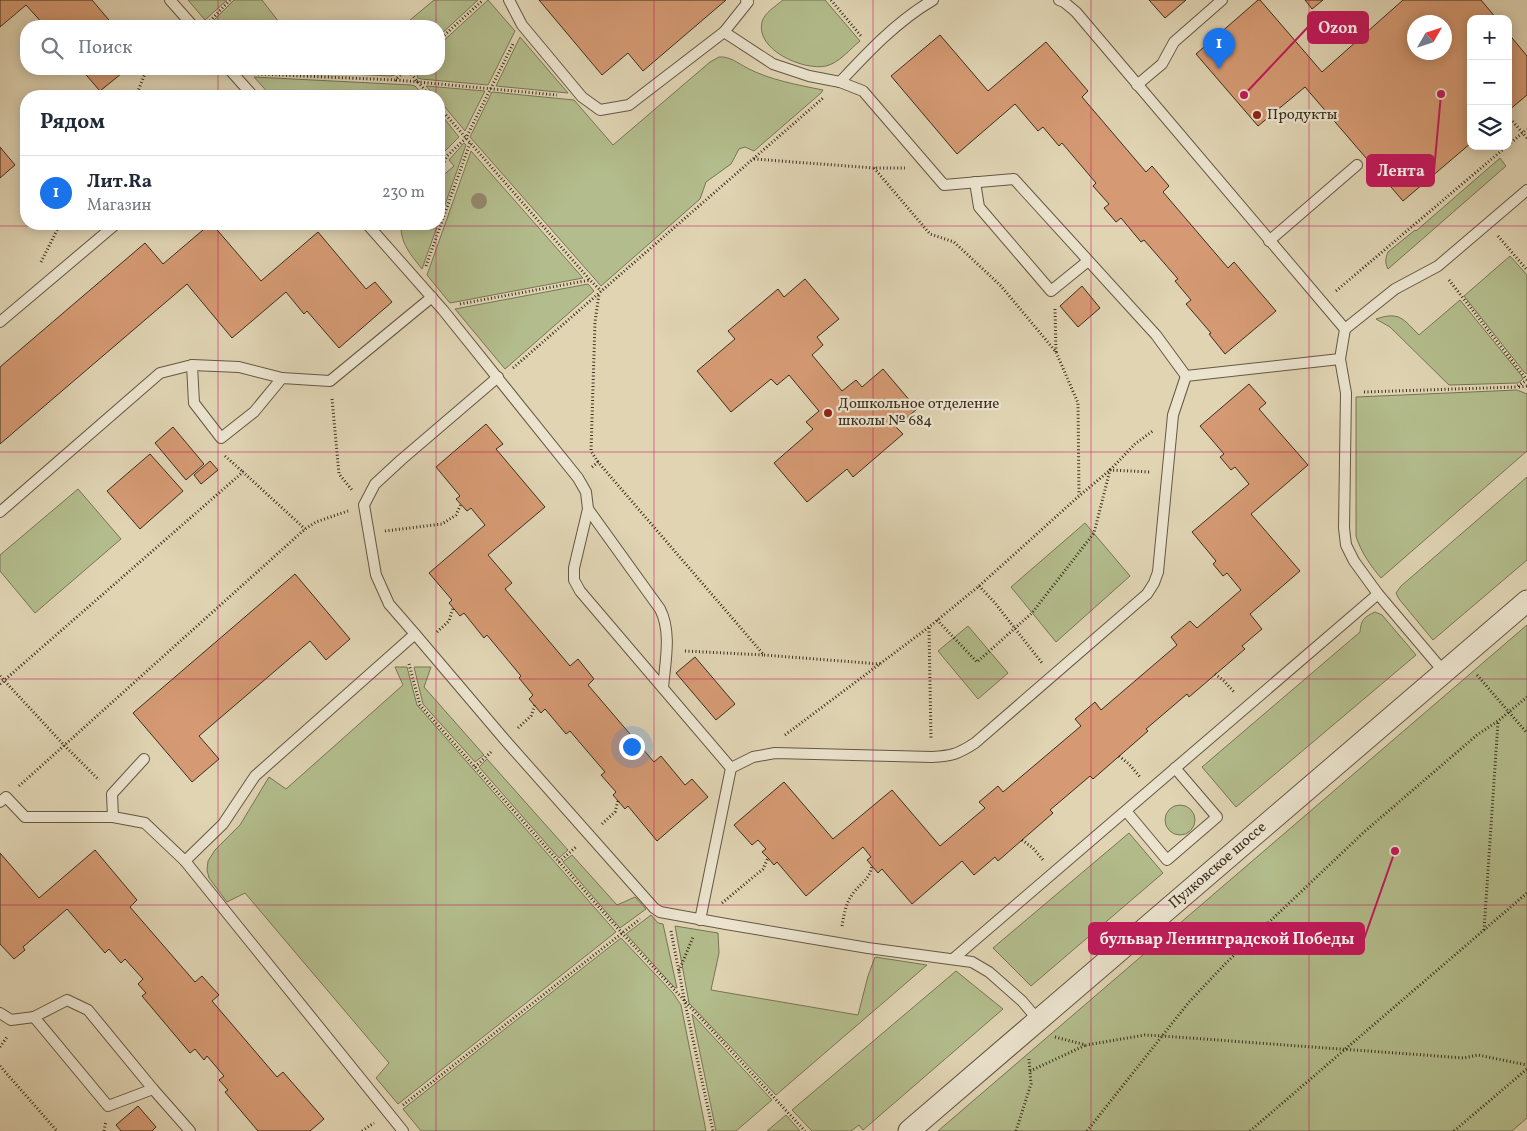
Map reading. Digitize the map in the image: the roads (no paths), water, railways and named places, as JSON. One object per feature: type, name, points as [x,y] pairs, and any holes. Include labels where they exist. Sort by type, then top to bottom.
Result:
[{"type":"street","name":"Пулковское шоссе","points":[[909,1131],[1527,601]]},
{"type":"lane","points":[[170,0],[188,20]]},
{"type":"lane","points":[[509,0],[522,26],[582,98],[600,110],[628,105],[724,32],[748,2],[746,0]]},
{"type":"lane","points":[[840,82],[872,48],[932,0]]},
{"type":"lane","points":[[1059,0],[1076,12],[1345,330]]},
{"type":"lane","points":[[1137,85],[1162,64],[1174,42],[1222,0]]},
{"type":"lane","points":[[724,32],[773,64],[809,76],[840,82],[862,91],[944,185],[1014,179],[1156,335],[1186,376]]},
{"type":"lane","points":[[235,75],[248,90]]},
{"type":"lane","points":[[1270,241],[1357,166]]},
{"type":"lane","points":[[975,182],[979,207],[1052,291],[1088,261]]},
{"type":"lane","points":[[1444,672],[1378,594],[1354,561],[1346,545],[1344,528],[1346,393],[1340,359],[1345,330],[1396,289],[1438,266],[1527,190]]},
{"type":"lane","points":[[0,322],[109,230]]},
{"type":"lane","points":[[372,230],[503,375],[578,478],[586,492],[588,509],[574,568],[574,580],[580,591],[731,768]]},
{"type":"lane","points":[[0,512],[160,373],[192,365],[239,367],[282,378],[330,381],[432,297]]},
{"type":"lane","points":[[1186,376],[1340,359]]},
{"type":"lane","points":[[192,365],[194,403],[220,438],[254,412],[282,378]]},
{"type":"lane","points":[[503,375],[375,484],[364,505],[376,575],[390,604],[414,634],[505,740],[654,908],[660,912],[840,943],[972,962],[989,972],[1022,1001],[1032,1026]]},
{"type":"lane","points":[[700,920],[731,768],[753,757],[776,753],[932,757],[960,753],[1147,594],[1158,572],[1173,415],[1186,376]]},
{"type":"lane","points":[[588,509],[665,618],[663,688]]},
{"type":"lane","points":[[953,959],[1378,594]]},
{"type":"lane","points":[[185,862],[223,824],[255,776],[414,634]]},
{"type":"lane","points":[[113,817],[112,794],[144,759]]},
{"type":"lane","points":[[1126,811],[1167,860],[1217,818],[1175,768]]},
{"type":"lane","points":[[2,796],[26,817],[113,817],[145,823],[185,862],[403,1131]]},
{"type":"lane","points":[[0,1013],[11,1020],[34,1017],[67,1000],[88,1010],[190,1131]]},
{"type":"lane","points":[[34,1017],[108,1106],[153,1089]]},
{"type":"place","name":"Лит.Ra","points":[[1219,69]]},
{"type":"place","name":"Лента","points":[[1441,94]]},
{"type":"place","name":"Ozon","points":[[1244,95]]},
{"type":"place","name":"Продукты","points":[[1257,115]]},
{"type":"place","name":"Дошкольное отделение школы № 684","points":[[828,413]]},
{"type":"place","name":"бульвар Ленинградской Победы","points":[[1395,851]]}]
